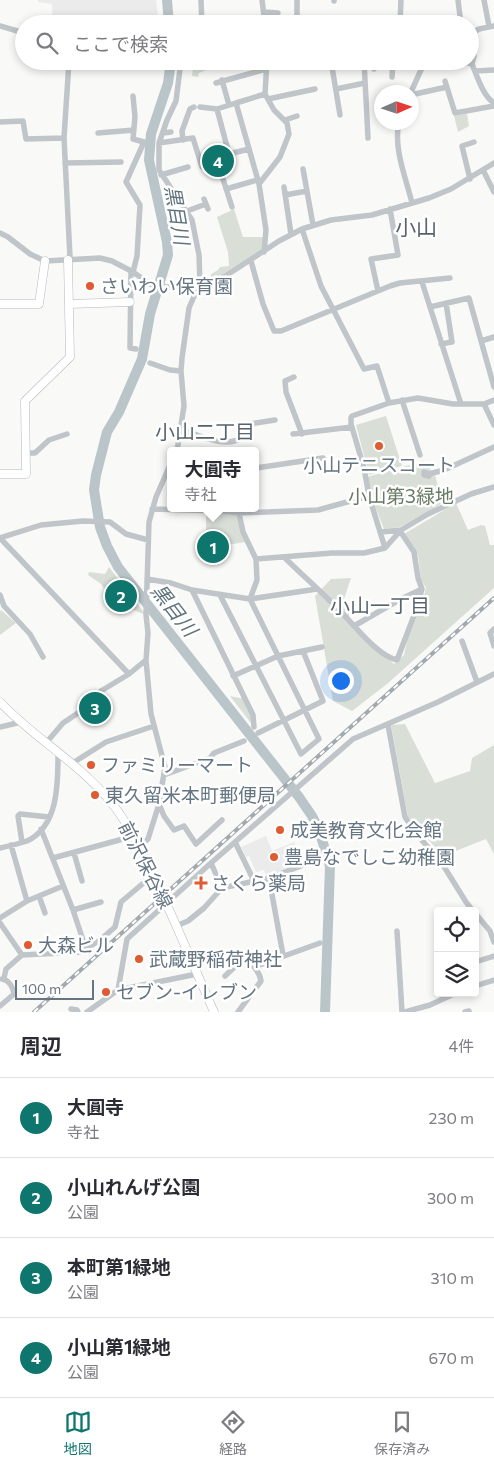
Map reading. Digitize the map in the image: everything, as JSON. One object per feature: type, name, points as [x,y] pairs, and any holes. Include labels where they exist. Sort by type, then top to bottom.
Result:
[{"type":"street","points":[[201,0],[202,15]]},
{"type":"street","points":[[262,0],[264,15]]},
{"type":"street","points":[[297,0],[297,15]]},
{"type":"street","points":[[400,15],[401,0]]},
{"type":"street","points":[[458,0],[460,15]]},
{"type":"street","points":[[479,29],[492,26],[484,0]]},
{"type":"street","points":[[264,12],[278,13]]},
{"type":"street","points":[[0,26],[15,30]]},
{"type":"street","points":[[0,474],[26,474],[25,401],[70,357],[68,260],[70,256],[64,138],[68,70]]},
{"type":"street","points":[[178,447],[184,398],[181,371],[189,308],[198,285],[197,242],[192,220],[161,175],[158,158],[166,120],[176,101],[180,70]]},
{"type":"street","points":[[229,105],[219,82],[262,70]]},
{"type":"street","points":[[226,189],[258,182],[280,157],[289,134],[285,120],[274,110],[267,97],[266,70]]},
{"type":"street","points":[[333,70],[340,115]]},
{"type":"street","points":[[364,70],[368,138]]},
{"type":"street","points":[[392,70],[392,77]]},
{"type":"street","points":[[415,85],[421,70]]},
{"type":"street","points":[[494,70],[475,71],[489,100],[494,105]]},
{"type":"street","points":[[336,89],[365,83]]},
{"type":"street","points":[[419,93],[446,84],[455,114],[494,105]]},
{"type":"street","points":[[183,140],[182,131],[190,109],[197,107],[217,109],[236,103],[315,89]]},
{"type":"street","points":[[133,96],[135,116],[133,139],[144,142],[126,182],[140,205],[137,256],[132,272],[130,302],[130,348],[136,350]]},
{"type":"street","points":[[236,103],[257,174],[266,230],[264,252]]},
{"type":"street","points":[[217,109],[230,154],[249,149]]},
{"type":"street","points":[[285,120],[297,116]]},
{"type":"street","points":[[0,122],[23,121],[26,139],[64,138]]},
{"type":"street","points":[[98,133],[134,130]]},
{"type":"street","points":[[397,130],[398,146],[412,203]]},
{"type":"street","points":[[162,133],[170,132]]},
{"type":"street","points":[[160,143],[193,138],[202,167]]},
{"type":"street","points":[[470,179],[462,146],[474,142]]},
{"type":"street","points":[[65,163],[121,162]]},
{"type":"street","points":[[0,234],[8,237],[30,254],[45,261],[100,258],[112,261],[150,284],[166,287],[198,285],[224,277],[302,229],[331,220],[372,215],[441,194],[470,179],[494,163]]},
{"type":"street","points":[[161,175],[188,167]]},
{"type":"street","points":[[303,169],[313,225]]},
{"type":"street","points":[[483,170],[494,192]]},
{"type":"street","points":[[222,176],[232,207]]},
{"type":"street","points":[[284,187],[292,234]]},
{"type":"street","points":[[285,195],[307,191]]},
{"type":"street","points":[[187,211],[206,204]]},
{"type":"street","points":[[378,291],[371,259],[398,254],[390,209]]},
{"type":"street","points":[[302,229],[321,286],[333,310],[364,369],[376,366],[390,402]]},
{"type":"street","points":[[0,304],[39,304],[45,261]]},
{"type":"street","points":[[251,261],[263,304],[274,331],[281,331],[378,291],[400,284],[450,278]]},
{"type":"street","points":[[422,282],[461,404]]},
{"type":"street","points":[[430,307],[469,298],[494,388]]},
{"type":"street","points":[[69,304],[130,302]]},
{"type":"street","points":[[441,344],[452,342],[446,303]]},
{"type":"street","points":[[481,340],[494,337]]},
{"type":"street","points":[[150,363],[170,370],[181,371]]},
{"type":"street","points":[[294,376],[285,381],[286,392],[302,434]]},
{"type":"street","points":[[385,548],[369,496],[364,468],[350,421],[352,416],[390,402],[418,398],[461,404],[484,404],[494,400]]},
{"type":"street","points":[[402,400],[420,455]]},
{"type":"street","points":[[484,404],[494,426]]},
{"type":"street","points":[[181,429],[211,440],[226,442],[245,436],[244,425],[276,420]]},
{"type":"street","points":[[293,434],[352,428]]},
{"type":"street","points":[[25,453],[35,453],[49,440],[66,434]]},
{"type":"street","points":[[429,474],[444,470],[494,447]]},
{"type":"street","points":[[259,468],[323,458]]},
{"type":"street","points":[[139,847],[148,839],[159,804],[165,767],[149,700],[146,660],[148,633],[146,615],[149,522],[152,509],[167,472]]},
{"type":"street","points":[[256,559],[372,552],[385,548],[400,531],[455,500],[494,487]]},
{"type":"street","points":[[216,512],[318,510],[369,496]]},
{"type":"street","points":[[152,509],[167,510]]},
{"type":"street","points":[[220,595],[301,754],[319,739],[250,599],[257,580],[256,559],[243,532],[238,513]]},
{"type":"street","points":[[129,674],[0,538],[41,525],[91,521],[110,522],[126,534],[148,540]]},
{"type":"street","points":[[381,532],[400,531]]},
{"type":"street","points":[[284,557],[354,626],[386,655],[397,660],[416,613],[422,589],[418,578],[414,552],[400,531]]},
{"type":"street","points":[[147,579],[171,583],[192,590],[250,599],[316,589]]},
{"type":"street","points":[[354,626],[422,589]]},
{"type":"street","points":[[192,590],[253,715],[254,727]]},
{"type":"street","points":[[0,595],[4,606],[30,634],[43,657]]},
{"type":"street","points":[[494,629],[490,633],[494,646]]},
{"type":"street","points":[[462,640],[477,682]]},
{"type":"street","points":[[233,676],[278,656],[322,647]]},
{"type":"street","points":[[258,733],[322,701],[302,651]]},
{"type":"street","points":[[46,743],[63,723],[90,705],[100,691],[129,674],[146,660]]},
{"type":"street","points":[[118,990],[127,939],[353,739],[388,725],[494,674]]},
{"type":"street","name":"前沢保谷線","points":[[0,702],[92,782],[121,816],[134,836],[153,875],[214,1012]]},
{"type":"street","points":[[0,727],[21,722]]},
{"type":"street","points":[[388,725],[405,817],[443,865],[470,907]]},
{"type":"street","points":[[71,764],[115,738],[154,726]]},
{"type":"street","points":[[164,774],[210,758],[214,753],[244,740]]},
{"type":"street","points":[[0,848],[28,840],[41,829],[49,817],[54,804],[58,773],[58,752]]},
{"type":"street","points":[[159,804],[164,816],[174,830],[184,826],[196,844],[222,820]]},
{"type":"street","points":[[22,842],[18,816],[20,814],[49,817]]},
{"type":"street","points":[[41,829],[73,910],[86,949]]},
{"type":"street","points":[[53,858],[134,836]]},
{"type":"street","points":[[236,842],[254,881]]},
{"type":"street","points":[[11,845],[27,901]]},
{"type":"street","points":[[74,853],[82,881]]},
{"type":"street","points":[[211,863],[222,888]]},
{"type":"street","points":[[176,926],[188,921],[199,912],[222,888],[269,878],[301,866]]},
{"type":"street","points":[[0,1006],[14,994],[13,988],[2,979],[6,969],[22,955],[81,952],[86,949],[115,927],[121,902],[153,875]]},
{"type":"street","points":[[269,878],[283,955]]},
{"type":"street","points":[[0,918],[27,901],[63,886]]},
{"type":"street","points":[[39,896],[45,913]]},
{"type":"street","points":[[73,910],[101,902]]},
{"type":"street","points":[[479,921],[490,931],[494,942]]},
{"type":"street","points":[[0,923],[22,955]]},
{"type":"street","points":[[397,931],[403,1012],[430,1005],[447,997]]},
{"type":"street","points":[[254,967],[320,942]]},
{"type":"street","points":[[479,961],[494,956]]},
{"type":"street","points":[[225,976],[244,958],[260,976],[260,981],[238,1012]]},
{"type":"street","points":[[87,1012],[118,990],[197,974]]},
{"type":"street","points":[[479,985],[494,980]]},
{"type":"street","points":[[71,1009],[78,1012]]},
{"type":"street","points":[[465,1012],[469,1012]]},
{"type":"shaded area","points":[[38,0],[156,0],[158,15],[53,15],[52,4],[38,2]]},
{"type":"shaded area","name":"豊島なでしこ幼稚園","points":[[266,836],[272,851],[294,842],[302,863],[267,877],[264,870],[256,872],[249,856],[246,857],[241,847]]},
{"type":"green space","points":[[193,70],[206,70],[199,73],[198,77],[192,76]]},
{"type":"green space","points":[[467,114],[469,126],[458,132],[454,116]]},
{"type":"green space","points":[[234,209],[243,237],[263,237],[263,252],[223,276],[210,280],[211,274],[220,267],[229,266],[228,252],[217,217]]},
{"type":"green space","name":"小山テニスコート","points":[[386,416],[402,466],[369,475],[356,425]]},
{"type":"green space","name":"小山第3緑地","points":[[424,461],[435,475],[443,503],[400,527],[384,529],[371,496],[367,477]]},
{"type":"green space","points":[[456,503],[468,530],[481,525],[485,526],[490,545],[494,545],[494,588],[387,684],[352,711],[333,701],[315,596],[331,579],[351,578],[344,599],[353,629],[394,664],[404,655],[408,636],[420,610],[426,588],[421,579],[418,555],[404,534]]},
{"type":"green space","points":[[206,512],[236,514],[246,542],[226,545],[225,538],[223,537],[206,536]]},
{"type":"green space","points":[[109,567],[146,615],[114,602],[101,584],[88,575],[89,572],[105,574]]},
{"type":"green space","points":[[0,611],[16,623],[0,635]]},
{"type":"green space","points":[[230,696],[245,699],[253,715],[254,727]]},
{"type":"green space","points":[[405,724],[435,783],[470,771],[472,758],[494,745],[494,854],[486,839],[443,856],[408,817],[391,725]]},
{"type":"waterway","name":"黒目川","points":[[167,0],[168,15]]},
{"type":"waterway","name":"黒目川","points":[[170,70],[168,83],[151,134],[149,160],[167,242],[168,255],[150,314],[142,359],[119,412],[107,432],[96,475],[94,490],[100,527],[118,567],[299,797],[319,830],[330,866],[325,1012]]},
{"type":"railway","points":[[34,1012],[494,598]]},
{"type":"place","name":"小山第1緑地","points":[[218,161]]},
{"type":"place","name":"さいわい保育園","points":[[90,286]]},
{"type":"place","name":"小山テニスコート","points":[[379,446]]},
{"type":"place","name":"大圓寺","points":[[213,547]]},
{"type":"place","name":"小山れんげ公園","points":[[121,596]]},
{"type":"place","name":"本町第1緑地","points":[[95,708]]},
{"type":"place","name":"ファミリーマート","points":[[91,765]]},
{"type":"place","name":"東久留米本町郵便局","points":[[95,795]]},
{"type":"place","name":"成美教育文化会館","points":[[280,830]]},
{"type":"place","name":"豊島なでしこ幼稚園","points":[[274,857]]},
{"type":"place","name":"さくら薬局","points":[[201,883]]},
{"type":"place","name":"大森ビル","points":[[28,945]]},
{"type":"place","name":"武蔵野稲荷神社","points":[[139,959]]},
{"type":"place","name":"セブン-イレブン","points":[[106,992]]},
{"type":"district","name":"小山","points":[[416,228]]},
{"type":"district","name":"小山二丁目","points":[[205,432]]},
{"type":"district","name":"小山一丁目","points":[[380,606]]}]
